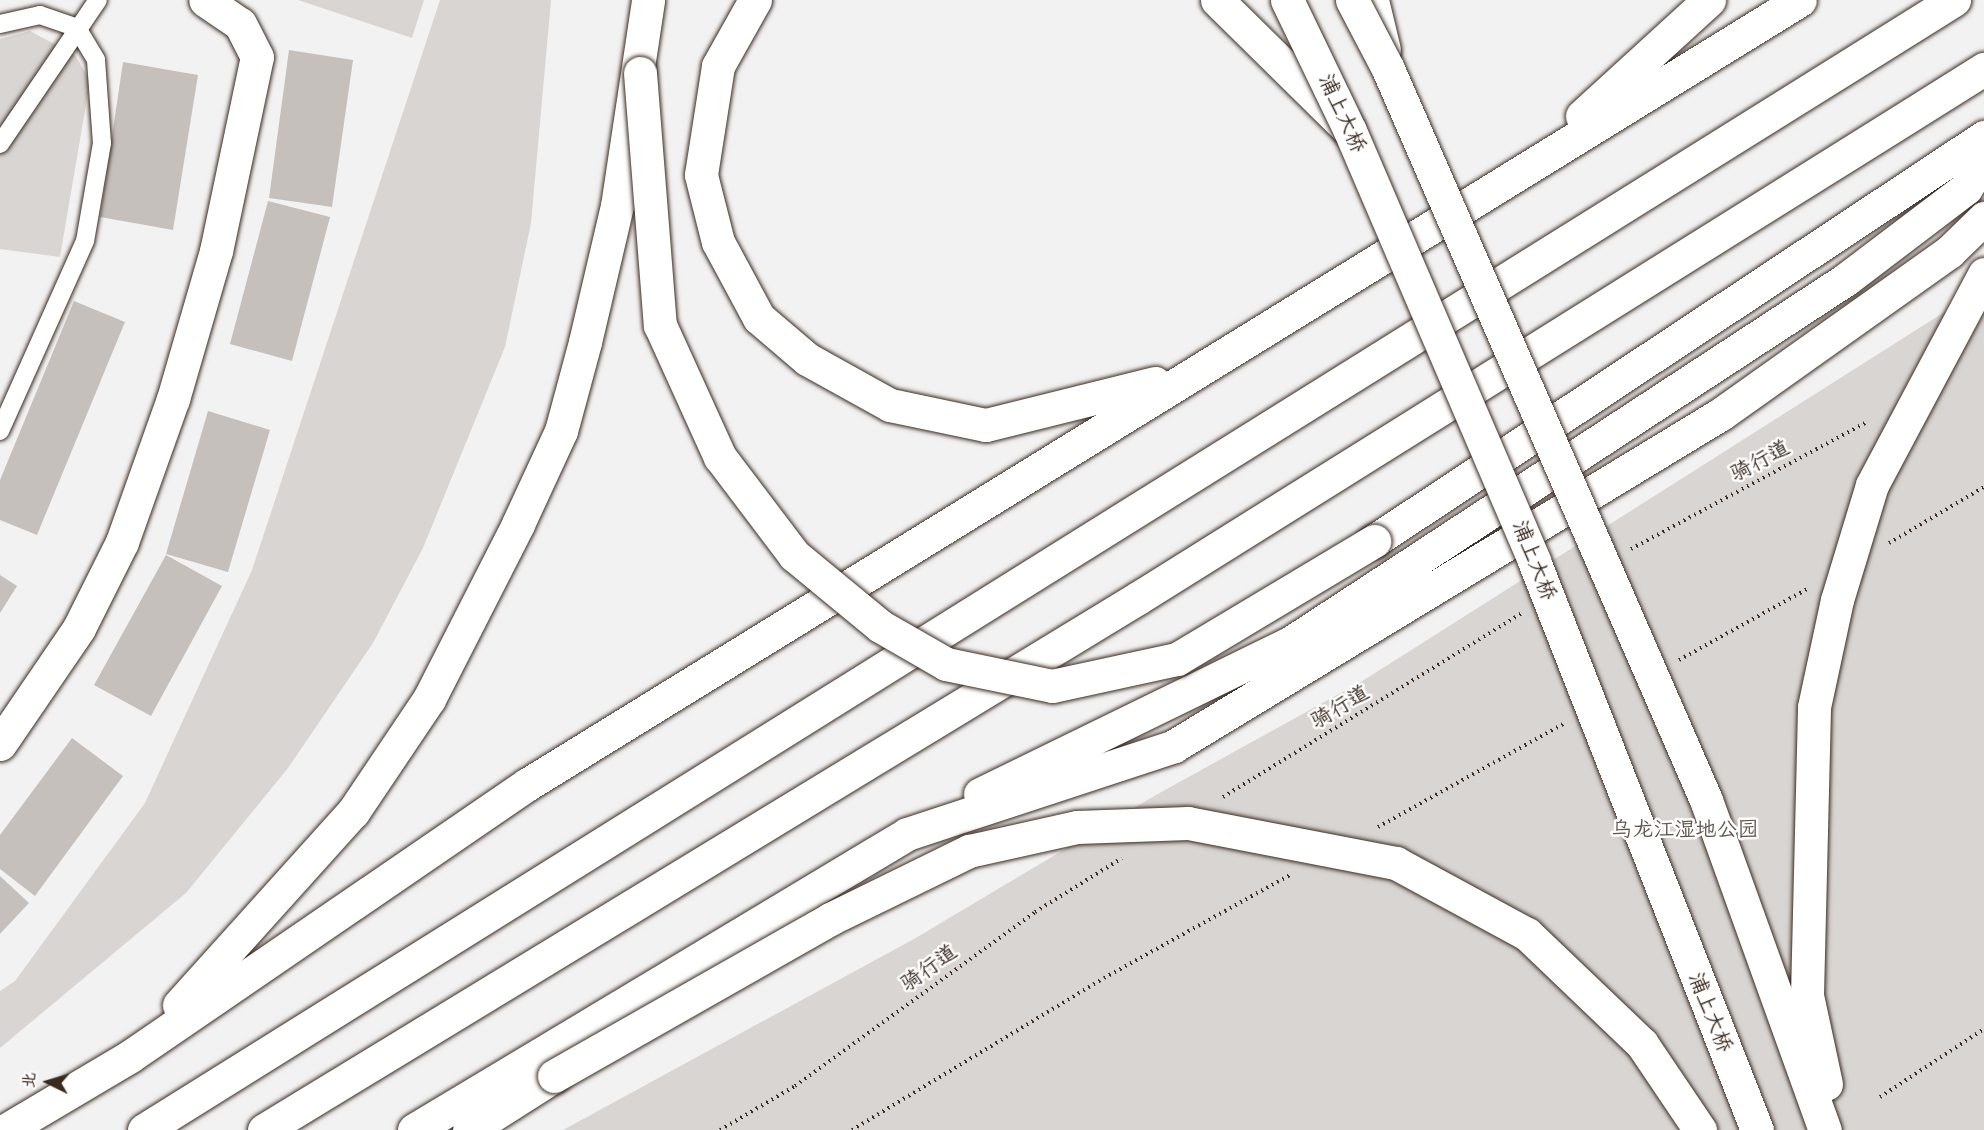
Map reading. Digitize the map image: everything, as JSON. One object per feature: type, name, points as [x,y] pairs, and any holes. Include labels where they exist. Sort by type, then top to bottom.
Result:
[{"type":"main road","points":[[0,744],[79,628],[122,542],[170,409],[216,251],[256,57],[240,24],[205,0]]},
{"type":"main road","points":[[129,1057],[251,931],[353,812],[429,699],[561,431],[617,206],[640,73],[648,0]]},
{"type":"main road","points":[[755,0],[718,66],[701,175],[718,242],[759,318],[807,359],[890,405],[986,425],[1183,376]]},
{"type":"main road","points":[[1218,0],[1350,131]]},
{"type":"main road","name":"浦上大桥","points":[[1287,0],[1350,131],[1534,561],[1757,1130]]},
{"type":"main road","points":[[1352,0],[1388,69],[1706,800],[1825,1130]]},
{"type":"main road","points":[[1372,0],[1388,69]]},
{"type":"main road","points":[[1496,189],[1652,58],[1709,0]]},
{"type":"main road","points":[[6,1130],[129,1057],[528,784],[1183,376],[1496,189],[1800,0]]},
{"type":"main road","points":[[144,1130],[1954,0]]},
{"type":"main road","points":[[264,1130],[1128,604],[1984,69]]},
{"type":"main road","points":[[640,73],[660,325],[720,457],[794,555],[880,626],[945,664],[1052,686],[1177,659],[1374,541],[1984,136]]},
{"type":"main road","points":[[414,1130],[907,834],[1054,754],[1290,644],[1845,280],[1966,188],[1984,159]]},
{"type":"main road","points":[[907,834],[1174,746],[1721,414],[1949,252],[1984,218]]},
{"type":"main road","points":[[1836,1130],[1807,995],[1814,707],[1837,600],[1872,485],[1984,274]]},
{"type":"main road","points":[[469,1130],[555,1076],[830,919],[969,851],[1077,827],[1188,823],[1396,862],[1527,934],[1642,1044],[1700,1130]]},
{"type":"lane","points":[[0,144],[98,0]]},
{"type":"lane","points":[[0,24],[40,15],[77,28],[96,60],[102,144],[85,241],[0,431]]},
{"type":"path","name":"骑行道","points":[[1626,551],[1876,413]]},
{"type":"path","points":[[1884,546],[1984,487]]},
{"type":"path","points":[[1676,661],[1812,586]]},
{"type":"path","name":"骑行道","points":[[1213,803],[1525,612]]},
{"type":"path","points":[[1374,828],[1572,719]]},
{"type":"path","name":"骑行道","points":[[720,1130],[795,1086],[1035,912],[1131,852]]},
{"type":"path","points":[[852,1130],[1104,978],[1301,869]]},
{"type":"path","points":[[1880,1097],[1984,1029]]},
{"type":"green space","points":[[298,0],[424,0],[412,38]]},
{"type":"green space","points":[[440,0],[551,0],[531,223],[505,347],[423,548],[373,643],[288,768],[186,893],[0,1048],[0,991],[15,981],[145,803],[252,570]]},
{"type":"green space","points":[[30,31],[75,55],[90,81],[60,257],[0,249],[0,39]]},
{"type":"green space","name":"乌龙江湿地公园","points":[[1984,287],[1984,1130],[563,1130],[914,939],[1156,795],[1364,680]]},
{"type":"building","points":[[289,50],[353,60],[332,207],[269,198]]},
{"type":"building","points":[[123,62],[198,75],[173,230],[100,217]]},
{"type":"building","points":[[268,201],[330,217],[292,361],[230,344]]},
{"type":"building","points":[[74,301],[125,322],[37,535],[0,520],[0,480]]},
{"type":"building","points":[[208,411],[270,430],[228,572],[166,554]]},
{"type":"building","points":[[166,555],[222,586],[151,716],[94,685]]},
{"type":"building","points":[[0,575],[17,586],[0,613]]},
{"type":"building","points":[[72,738],[123,776],[35,896],[0,869],[0,835]]},
{"type":"building","points":[[0,876],[29,903],[0,934]]}]
